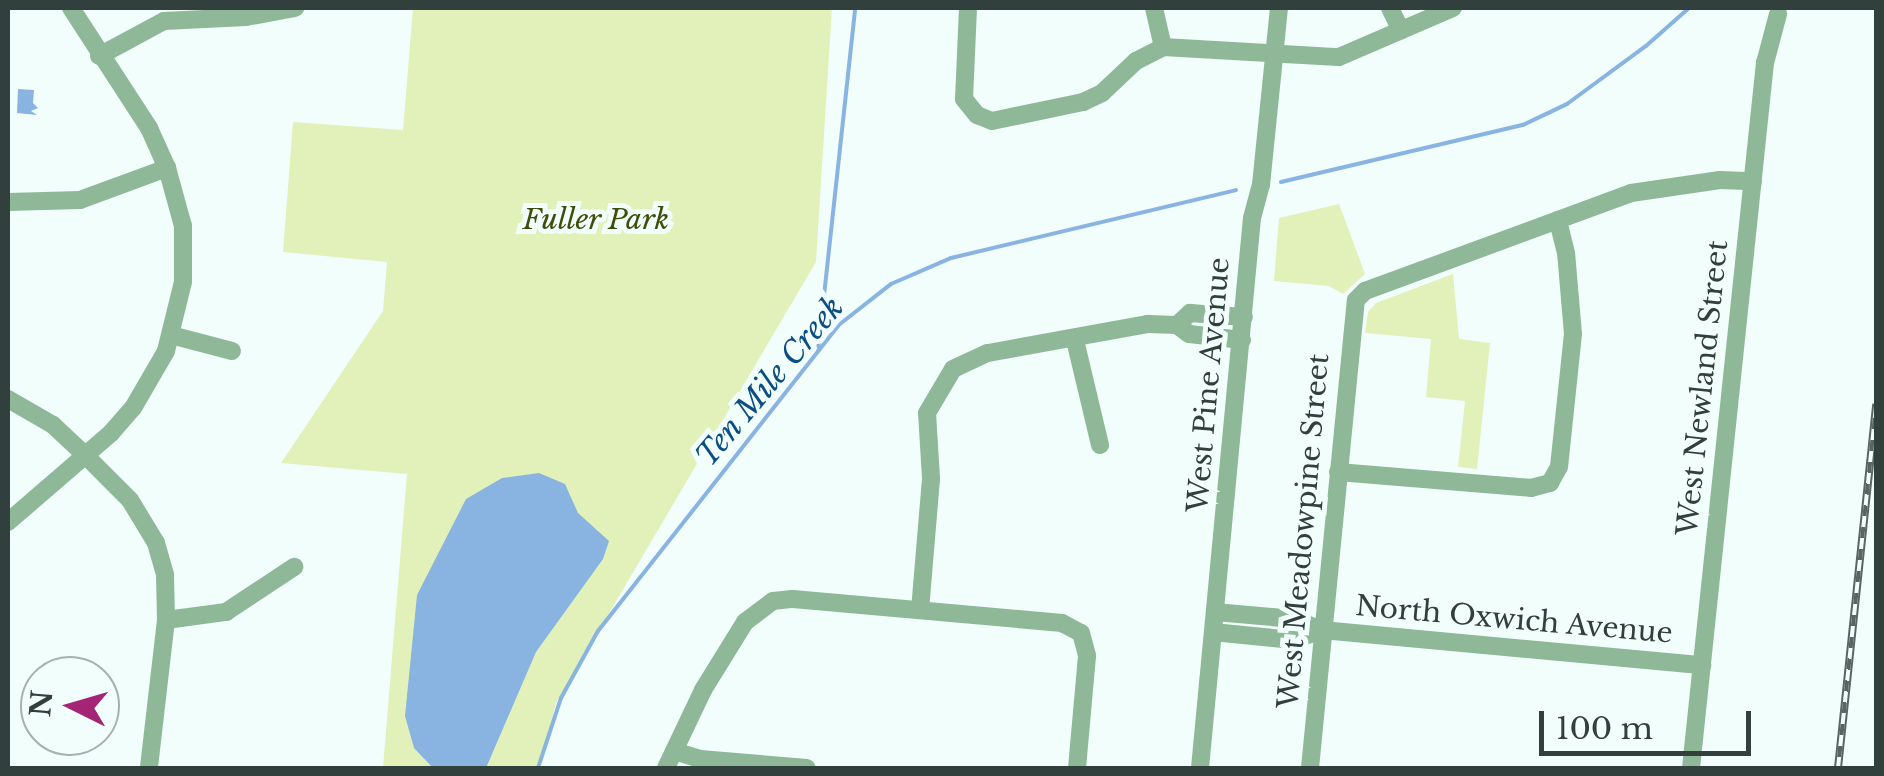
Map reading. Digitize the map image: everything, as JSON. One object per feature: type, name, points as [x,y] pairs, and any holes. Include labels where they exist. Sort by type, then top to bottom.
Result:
[{"type":"street","points":[[8,522],[86,456],[133,408],[172,335],[183,282],[180,208],[166,168],[149,128],[71,8]]},
{"type":"street","points":[[99,56],[164,21],[246,17],[295,8]]},
{"type":"street","points":[[968,8],[964,99],[976,115],[1002,121],[1084,102],[1102,93],[1136,62],[1164,47],[1339,57],[1453,8]]},
{"type":"street","points":[[1154,8],[1164,47]]},
{"type":"street","name":"West Pine Avenue","points":[[1200,768],[1278,8]]},
{"type":"street","points":[[1390,8],[1401,31]]},
{"type":"street","name":"West Newland Street","points":[[1691,768],[1765,62],[1778,14]]},
{"type":"street","points":[[8,202],[80,200],[166,168]]},
{"type":"street","points":[[1338,472],[1532,488],[1550,483],[1559,467],[1573,334],[1566,253],[1558,220],[1631,193],[1720,180],[1753,182]]},
{"type":"street","name":"West Meadowpine Street","points":[[1310,768],[1356,300],[1365,291],[1558,220]]},
{"type":"street","points":[[1176,324],[1190,313],[1244,317]]},
{"type":"street","points":[[920,610],[931,478],[927,413],[953,369],[988,352],[1075,340],[1148,324],[1176,324],[1189,334],[1242,340]]},
{"type":"street","points":[[172,335],[232,351]]},
{"type":"street","points":[[1075,340],[1100,444]]},
{"type":"street","points":[[8,399],[53,425],[130,500],[148,528],[165,575],[166,620],[149,768]]},
{"type":"street","points":[[166,620],[226,612],[294,567]]},
{"type":"street","points":[[807,768],[700,758],[670,760],[703,690],[745,622],[774,601],[793,599],[1062,623],[1080,632],[1088,656],[1077,768]]},
{"type":"street","name":"North Oxwich Avenue","points":[[1215,612],[1293,619],[1322,630],[1702,665]]},
{"type":"street","name":"North Oxwich Avenue","points":[[1213,632],[1293,640],[1322,630]]},
{"type":"green space","name":"Fuller Park","points":[[413,8],[832,8],[816,262],[556,703],[539,768],[383,768],[407,474],[281,463],[383,311],[387,262],[283,252],[293,122],[403,130]]},
{"type":"green space","points":[[1339,204],[1365,274],[1343,294],[1329,286],[1274,281],[1279,218]]},
{"type":"green space","points":[[1453,274],[1459,339],[1490,343],[1477,469],[1458,467],[1465,401],[1426,397],[1431,339],[1365,333],[1368,312],[1376,303]]},
{"type":"water","points":[[18,89],[34,90],[33,103],[38,108],[31,111],[37,115],[17,113]]},
{"type":"water","points":[[539,473],[565,484],[578,513],[609,541],[603,559],[536,652],[486,768],[433,768],[414,748],[405,716],[417,595],[466,499],[502,478]]},
{"type":"waterway","points":[[818,351],[855,8]]},
{"type":"waterway","name":"Ten Mile Creek","points":[[1281,182],[1523,125],[1567,104],[1646,46],[1689,8]]},
{"type":"waterway","name":"Ten Mile Creek","points":[[538,768],[561,698],[598,631],[840,324],[891,284],[951,258],[1236,190]]},
{"type":"railway","points":[[1838,768],[1876,404]]}]
